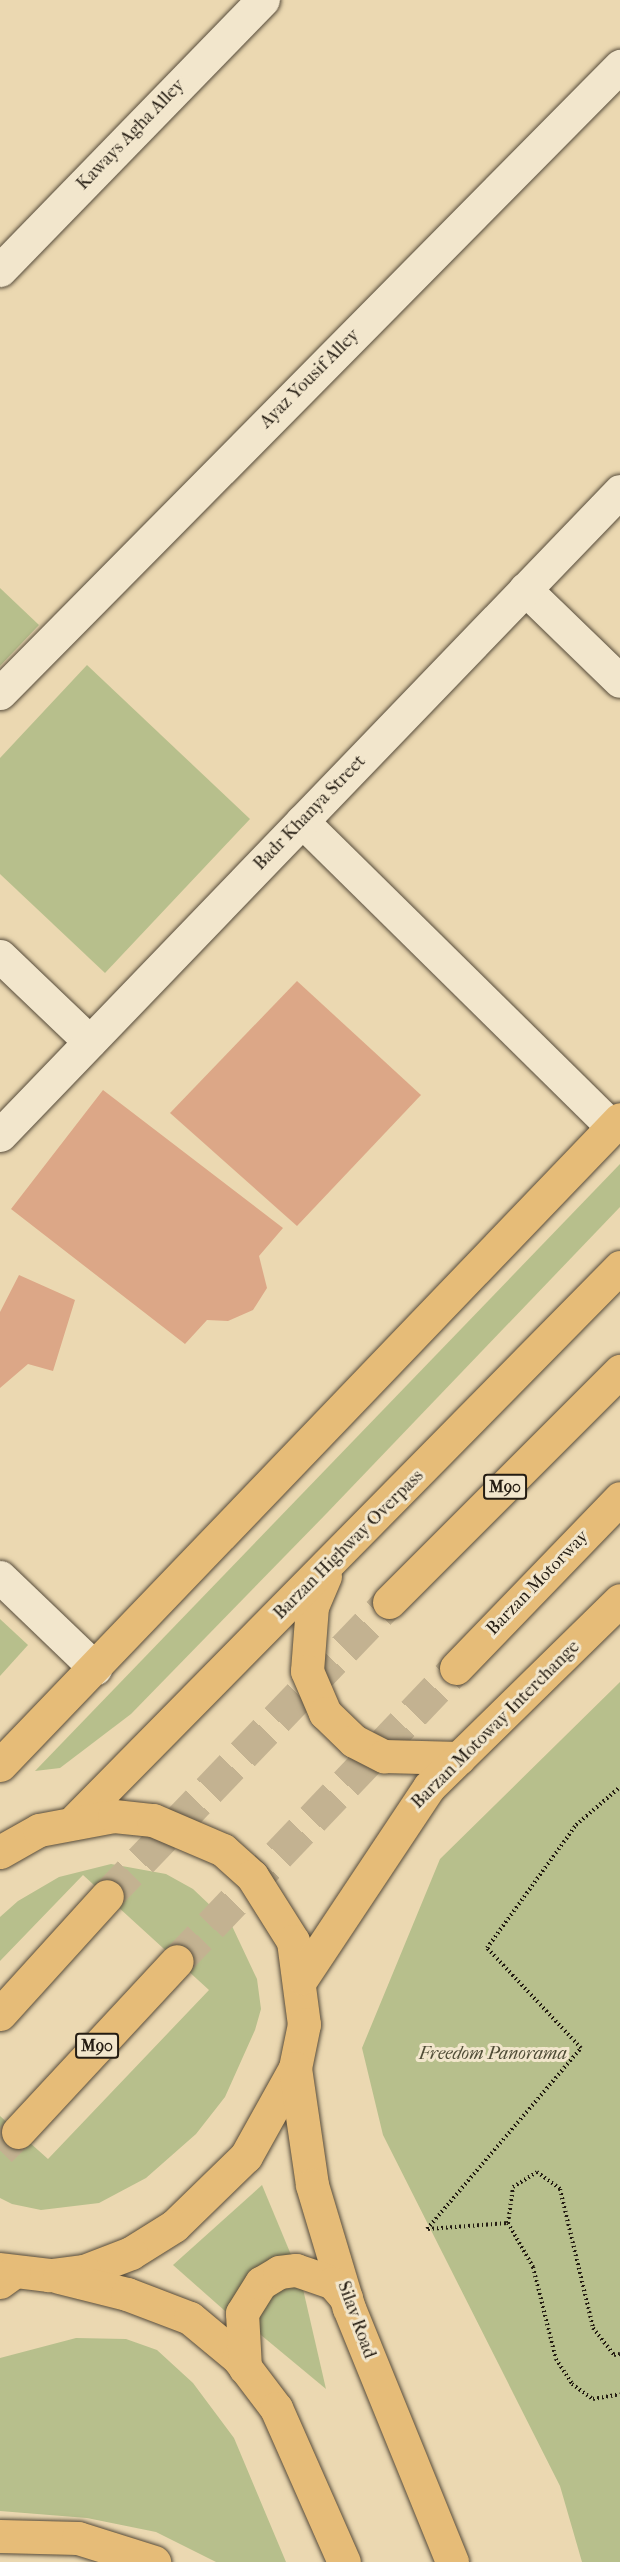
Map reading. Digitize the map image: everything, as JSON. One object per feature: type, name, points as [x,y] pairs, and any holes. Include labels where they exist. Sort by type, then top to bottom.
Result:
[{"type":"main road","points":[[0,1764],[95,1668],[616,1123]]},
{"type":"main road","name":"Barzan Highway Overpass","points":[[76,1819],[330,1566],[620,1267]]},
{"type":"main road","name":"M90","points":[[389,1602],[620,1371]]},
{"type":"main road","name":"Barzan Motorway","points":[[456,1668],[620,1498]]},
{"type":"main road","points":[[330,1566],[312,1606],[307,1671],[325,1713],[354,1741],[384,1756],[459,1758]]},
{"type":"main road","name":"Barzan Motoway Interchange","points":[[302,1978],[404,1819],[459,1758],[620,1600]]},
{"type":"main road","name":"Barzan Highway Overpass","points":[[0,1852],[39,1830],[76,1819],[153,1820],[223,1850],[276,1906],[293,1941],[302,1978],[304,2024],[295,2068],[246,2156],[213,2194],[131,2253],[84,2271],[49,2275],[5,2274]]},
{"type":"main road","points":[[0,2014],[107,1896]]},
{"type":"main road","name":"M90","points":[[18,2132],[177,1961]]},
{"type":"main road","name":"Silav Road","points":[[295,2068],[312,2185],[346,2298],[452,2562]]},
{"type":"main road","points":[[245,2368],[242,2313],[261,2283],[279,2272],[297,2270],[333,2283],[346,2298]]},
{"type":"main road","points":[[49,2275],[127,2294],[190,2318],[245,2368],[276,2408],[344,2562]]},
{"type":"main road","points":[[0,2536],[78,2538],[154,2562]]},
{"type":"street","name":"Kaways Agha Alley","points":[[0,270],[263,0]]},
{"type":"street","name":"Ayaz Yousif Alley","points":[[0,693],[620,66]]},
{"type":"street","name":"Badr Khanya Street","points":[[0,1135],[620,491]]},
{"type":"street","points":[[525,590],[620,681]]},
{"type":"street","points":[[303,821],[616,1123]]},
{"type":"street","points":[[0,956],[90,1042]]},
{"type":"street","points":[[0,1577],[95,1668]]},
{"type":"path","points":[[508,2223],[427,2229],[581,2048],[487,1948],[576,1825],[620,1787]]},
{"type":"path","points":[[620,2354],[614,2355],[594,2328],[560,2189],[537,2172],[513,2187],[508,2223],[533,2267],[556,2359],[572,2384],[593,2399],[620,2394]]},
{"type":"green space","points":[[0,588],[39,625],[0,666]]},
{"type":"green space","points":[[87,665],[250,819],[105,973],[0,874],[0,758]]},
{"type":"green space","points":[[620,1164],[620,1207],[326,1514],[131,1714],[60,1768],[35,1771]]},
{"type":"green space","points":[[0,1619],[28,1645],[0,1676]]},
{"type":"green space","name":"Freedom Panorama","points":[[620,1682],[620,2562],[582,2562],[560,2486],[383,2135],[362,2048],[440,1859]]},
{"type":"green space","points":[[111,1864],[166,1874],[193,1889],[232,1926],[257,1979],[261,2009],[255,2030],[225,2097],[196,2134],[146,2178],[99,2203],[41,2210],[12,2204],[0,2198],[0,2116],[48,2159],[209,1990],[83,1875],[0,1961],[0,1917],[18,1901],[59,1877]]},
{"type":"green space","points":[[262,2185],[294,2262],[233,2318],[173,2265]]},
{"type":"green space","points":[[300,2276],[326,2389],[244,2321],[255,2302]]},
{"type":"green space","points":[[76,2338],[126,2339],[157,2350],[193,2383],[234,2438],[286,2562],[216,2562],[156,2532],[87,2518],[0,2511],[0,2358]]},
{"type":"building","points":[[297,981],[421,1095],[297,1226],[170,1113]]},
{"type":"building","points":[[103,1090],[283,1228],[259,1256],[267,1288],[253,1310],[228,1321],[207,1320],[185,1344],[11,1209]]},
{"type":"building","points":[[19,1275],[75,1300],[53,1371],[28,1364],[0,1388],[0,1312]]},
{"type":"tunnel","points":[[107,1896],[389,1602]]},
{"type":"tunnel","points":[[177,1961],[456,1668]]},
{"type":"tunnel","points":[[0,2150],[18,2132]]}]
